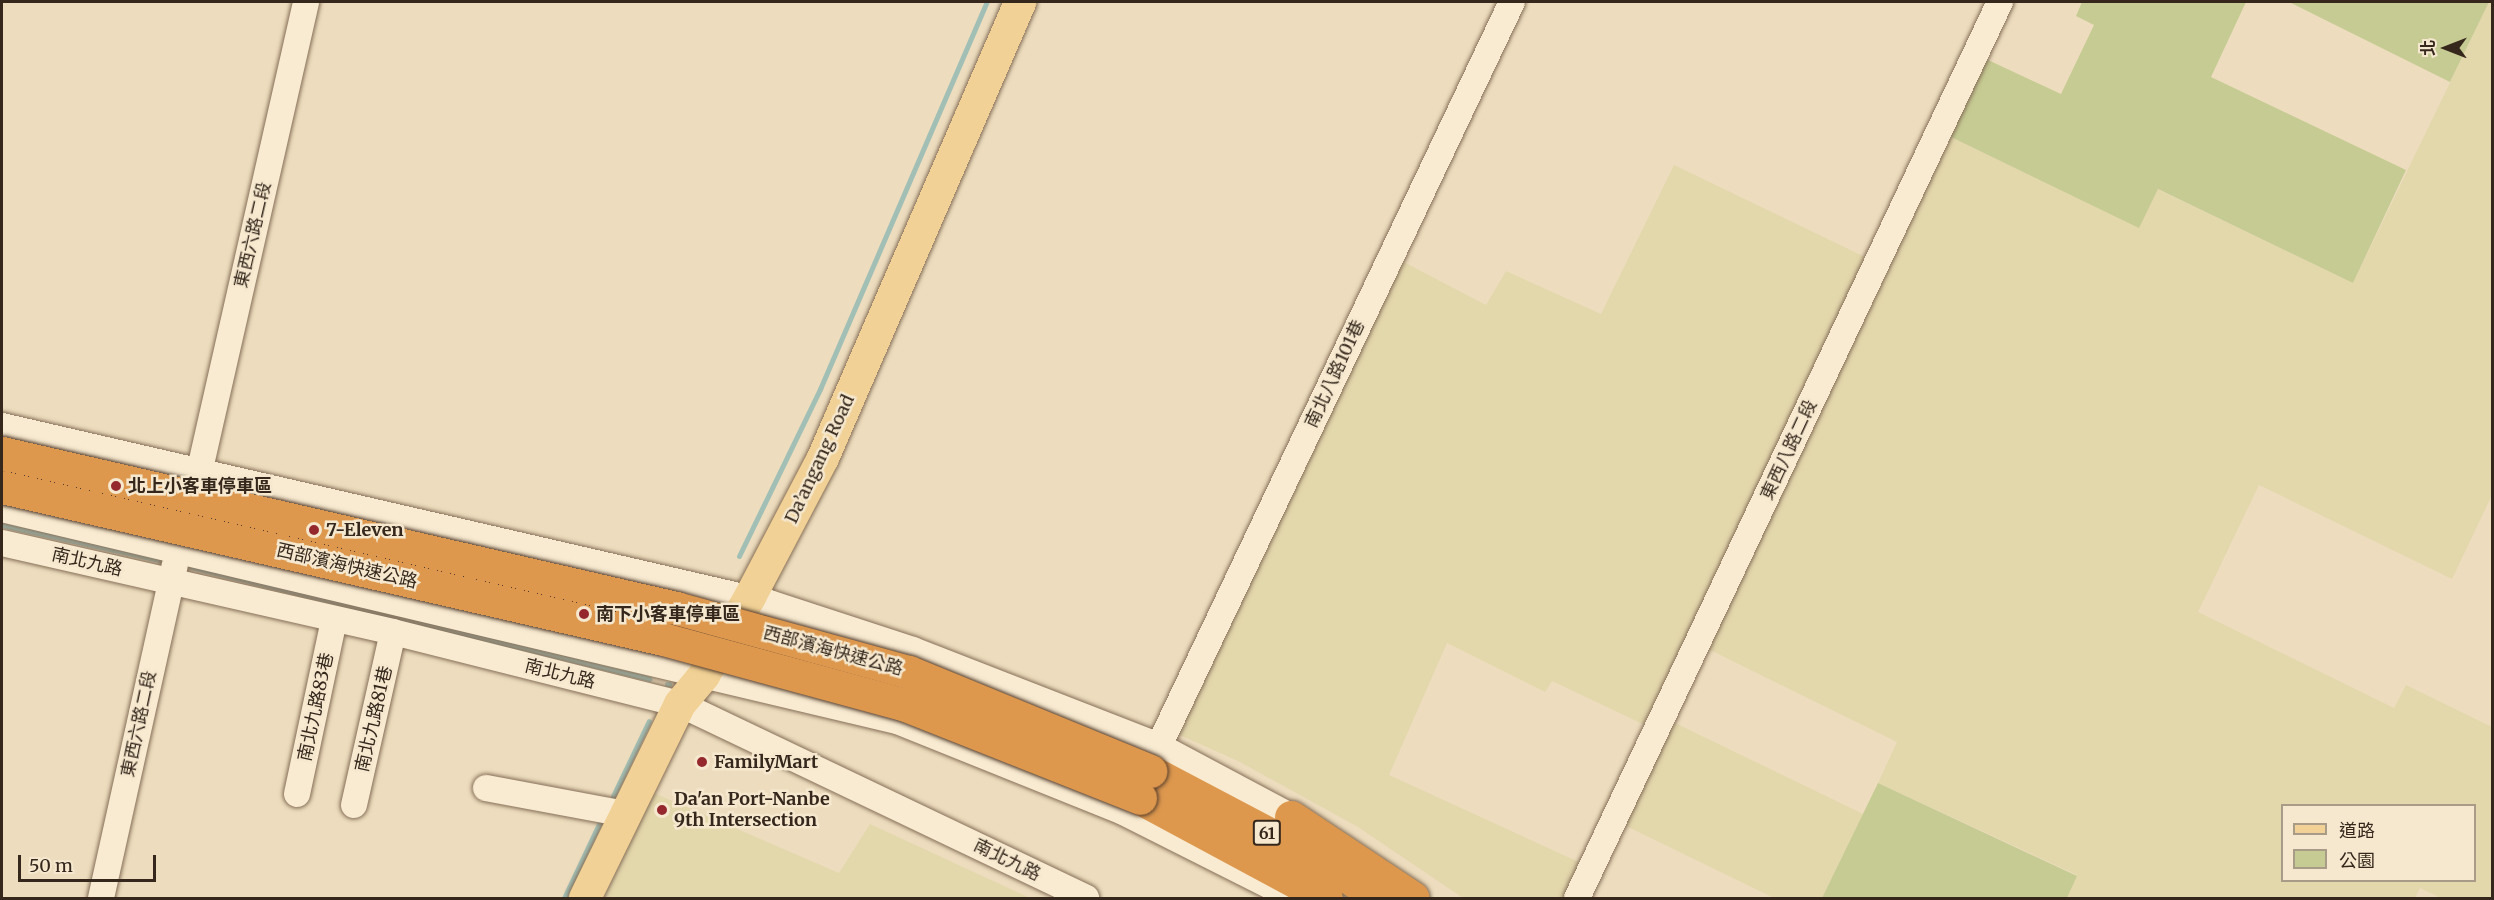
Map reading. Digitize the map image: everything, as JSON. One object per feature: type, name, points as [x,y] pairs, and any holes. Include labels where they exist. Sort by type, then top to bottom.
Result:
[{"type":"highway","name":"西部濱海快速公路","points":[[2,453],[676,608],[898,669],[1150,772],[1328,865],[1382,898]]},
{"type":"highway","name":"西部濱海快速公路","points":[[2,487],[663,639],[1150,772],[1326,898]]},
{"type":"highway","points":[[1291,817],[1413,898]]},
{"type":"main road","name":"Da’angang Road","points":[[585,898],[680,704],[704,675],[750,597],[822,458],[1020,2]]},
{"type":"street","name":"東西六路二段","points":[[200,469],[306,2]]},
{"type":"street","name":"南北八路101巷","points":[[1150,772],[1512,2]]},
{"type":"street","name":"東西八路二段","points":[[1577,898],[2000,2]]},
{"type":"street","points":[[2,426],[200,469],[750,597],[913,650],[1150,772],[1291,817],[1428,898]]},
{"type":"street","points":[[2,509],[897,721],[1123,812],[1283,895]]},
{"type":"street","name":"南北九路","points":[[2,543],[393,632],[680,704],[1086,898]]},
{"type":"street","name":"東西六路二段","points":[[101,898],[170,581],[179,550]]},
{"type":"street","name":"南北九路83巷","points":[[297,794],[334,620]]},
{"type":"street","name":"南北九路81巷","points":[[354,805],[393,632]]},
{"type":"street","points":[[486,788],[625,814]]},
{"type":"shaded area","points":[[2489,2],[2492,2],[2492,495],[2452,579],[2259,485],[2198,612],[2394,708],[2406,685],[2492,727],[2492,898],[2441,898],[2420,888],[2415,898],[2067,898],[2077,875],[1878,783],[1897,742],[1704,647],[1949,136],[2139,227],[2157,189],[2353,283]]},
{"type":"shaded area","points":[[1674,165],[1867,258],[1647,726],[1552,681],[1545,692],[1447,643],[1389,775],[1581,863],[1565,898],[1463,898],[1358,827],[1238,761],[1173,732],[1396,258],[1486,305],[1506,271],[1601,314]]},
{"type":"shaded area","points":[[1673,722],[1863,814],[1822,898],[1774,898],[1624,825]]},
{"type":"shaded area","points":[[654,793],[839,873],[870,824],[1030,898],[604,898]]},
{"type":"green space","points":[[2082,2],[2246,2],[2211,77],[2406,170],[2353,283],[2158,189],[2139,228],[1949,136],[1986,59],[2061,94],[2094,25],[2076,16]]},
{"type":"green space","points":[[2289,2],[2489,2],[2450,82]]},
{"type":"green space","points":[[1878,783],[2077,876],[2067,898],[1822,898]]},
{"type":"waterway","points":[[739,556],[820,389],[987,2]]},
{"type":"waterway","points":[[2,525],[159,560]]},
{"type":"waterway","points":[[191,567],[650,679]]},
{"type":"waterway","points":[[613,796],[649,721]]},
{"type":"waterway","points":[[564,898],[599,824]]},
{"type":"place","name":"北上小客車停車區","points":[[116,486]]},
{"type":"place","name":"7-Eleven","points":[[314,530]]},
{"type":"place","name":"南下小客車停車區","points":[[584,614]]},
{"type":"place","name":"FamilyMart","points":[[702,762]]},
{"type":"place","name":"Da'an Port-Nanbe 9th Intersection","points":[[662,810]]}]
